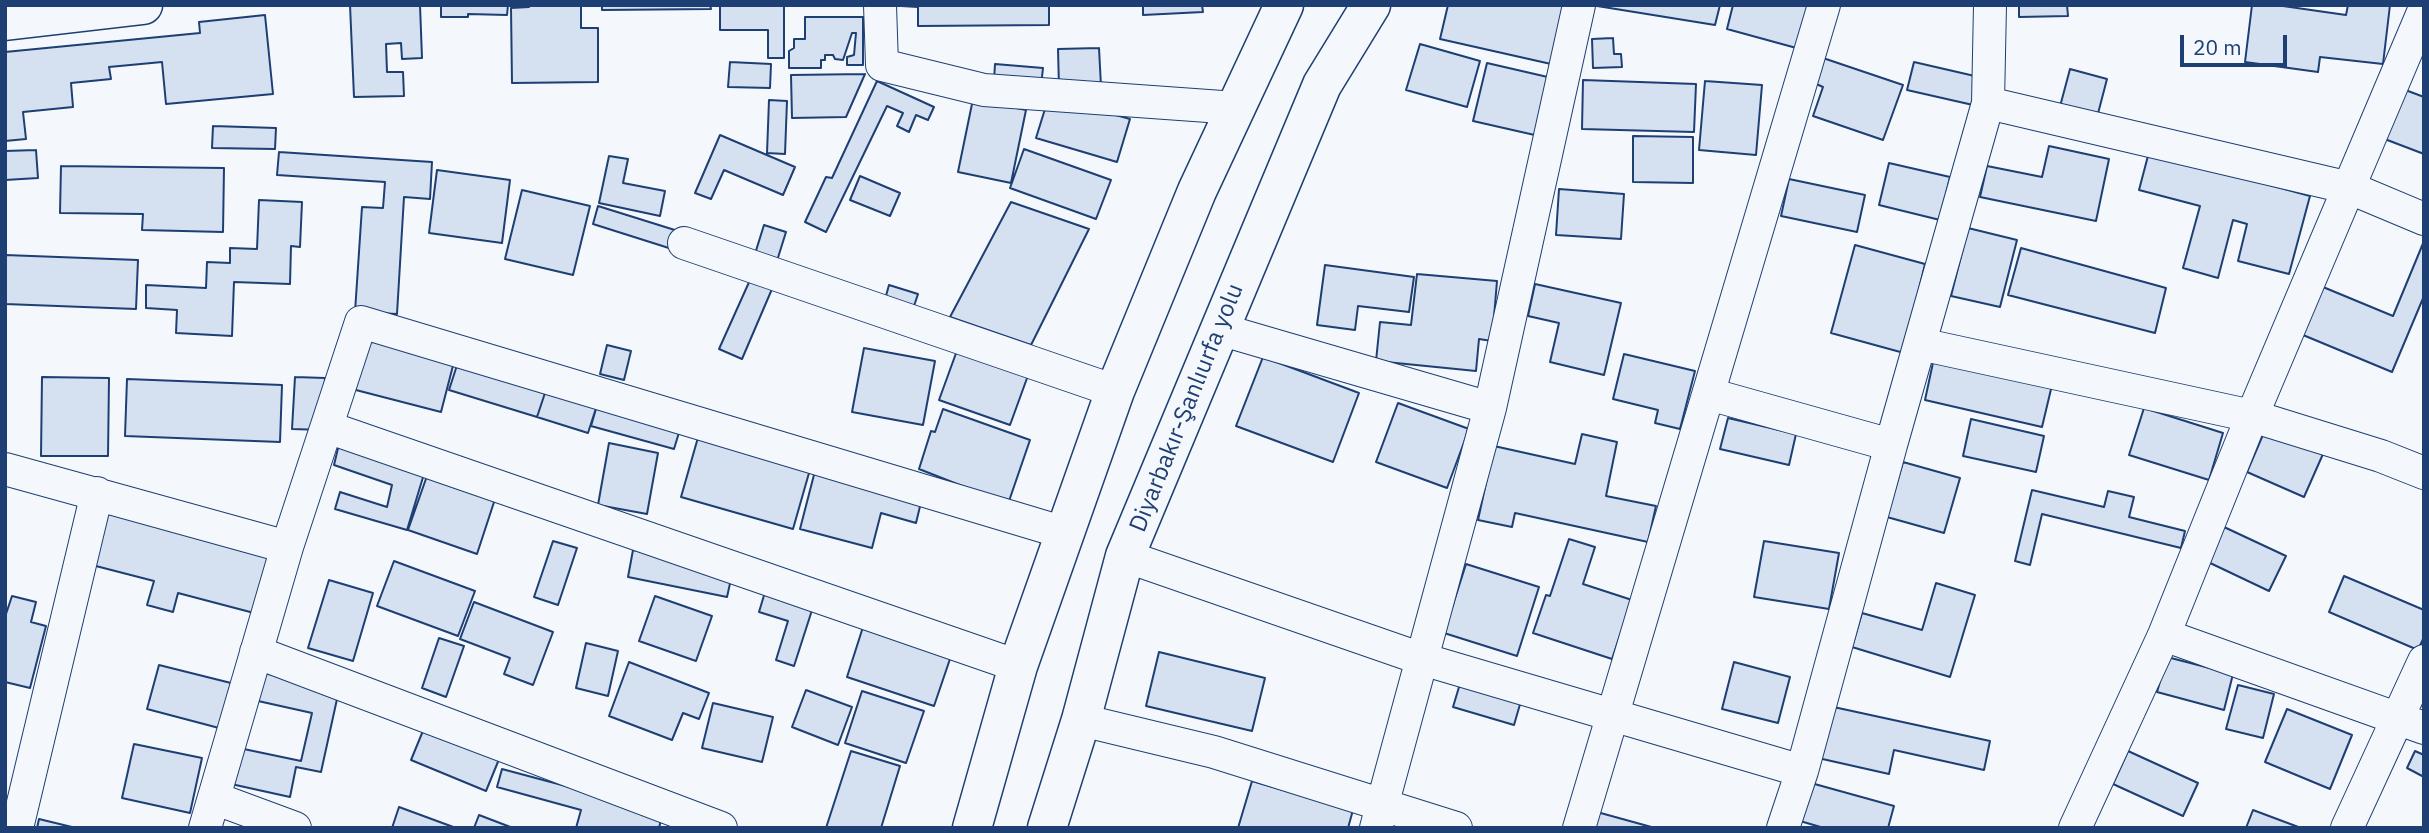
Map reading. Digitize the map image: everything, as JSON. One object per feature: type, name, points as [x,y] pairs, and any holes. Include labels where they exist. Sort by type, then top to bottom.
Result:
[{"type":"main road","points":[[5,21],[143,5]]},
{"type":"main road","points":[[972,828],[1018,666],[1115,391],[1197,191],[1284,5]]},
{"type":"main road","name":"Diyarbakır-Şanlıurfa yolu","points":[[1047,828],[1081,720],[1125,556],[1322,85],[1371,5]]},
{"type":"street","points":[[880,5],[882,65],[984,90],[1236,108]]},
{"type":"street","points":[[1379,816],[1490,408],[1580,5]]},
{"type":"street","points":[[1580,828],[1824,5]]},
{"type":"street","points":[[1783,828],[1988,103],[1990,5]]},
{"type":"street","points":[[2075,828],[2164,635],[2252,416],[2424,10]]},
{"type":"street","points":[[1988,103],[2350,188],[2424,219]]},
{"type":"street","points":[[684,243],[1115,391]]},
{"type":"street","points":[[295,828],[210,813],[287,547],[361,322],[1065,533]]},
{"type":"street","points":[[1219,329],[1490,408]]},
{"type":"street","points":[[1920,344],[2252,416],[2424,473]]},
{"type":"street","points":[[1709,394],[1891,445]]},
{"type":"street","points":[[327,427],[1018,666]]},
{"type":"street","points":[[5,469],[287,547]]},
{"type":"street","points":[[17,828],[97,493]]},
{"type":"street","points":[[1125,556],[1422,659],[1801,771]]},
{"type":"street","points":[[2164,635],[2411,724]]},
{"type":"street","points":[[256,652],[721,828]]},
{"type":"street","points":[[2347,828],[2411,724],[2424,661]]},
{"type":"street","points":[[1081,720],[1214,752],[1379,816],[1456,828]]},
{"type":"building","points":[[350,5],[420,5],[422,58],[402,59],[401,43],[386,44],[387,72],[403,72],[404,96],[354,97]]},
{"type":"building","points":[[441,5],[508,5],[507,15],[468,14],[468,17],[441,17]]},
{"type":"building","points":[[529,5],[581,5],[581,28],[598,28],[598,82],[512,83],[511,8]]},
{"type":"building","points":[[602,5],[710,5],[711,9],[602,10]]},
{"type":"building","points":[[720,5],[784,5],[784,58],[768,58],[768,30],[720,30]]},
{"type":"building","points":[[885,5],[1049,5],[1049,25],[918,26],[918,7]]},
{"type":"building","points":[[1143,5],[1202,5],[1203,12],[1143,15]]},
{"type":"building","points":[[1448,5],[1564,5],[1551,64],[1440,39]]},
{"type":"building","points":[[1591,5],[1720,5],[1715,25]]},
{"type":"building","points":[[1733,5],[1812,5],[1800,49],[1727,29]]},
{"type":"building","points":[[2019,5],[2067,5],[2068,16],[2019,17]]},
{"type":"building","points":[[2252,5],[2276,5],[2346,15],[2348,5],[2390,5],[2383,64],[2320,57],[2318,72],[2245,62]]},
{"type":"building","points":[[265,15],[273,94],[166,104],[162,62],[109,67],[111,79],[71,83],[73,107],[23,112],[26,139],[5,141],[5,52],[200,33],[199,22]]},
{"type":"building","points":[[805,17],[863,17],[863,65],[847,65],[847,57],[854,55],[856,33],[852,33],[843,60],[835,59],[833,55],[825,55],[825,60],[821,60],[821,68],[789,68],[789,51],[794,48],[794,39],[805,39]]},
{"type":"building","points":[[1613,38],[1614,54],[1621,54],[1622,67],[1593,68],[1592,39]]},
{"type":"building","points":[[1420,44],[1480,61],[1467,107],[1406,90]]},
{"type":"building","points":[[1099,48],[1101,86],[1059,88],[1058,49]]},
{"type":"building","points":[[1823,58],[1903,85],[1883,140],[1813,116],[1823,87],[1814,83]]},
{"type":"building","points":[[730,62],[771,64],[770,88],[728,87]]},
{"type":"building","points":[[1914,62],[1979,77],[1973,105],[1907,90]]},
{"type":"building","points":[[1487,63],[1552,78],[1539,136],[1473,121]]},
{"type":"building","points":[[995,64],[1043,68],[1041,86],[994,81]]},
{"type":"building","points":[[2070,69],[2107,79],[2095,125],[2058,114]]},
{"type":"building","points":[[865,74],[846,117],[792,118],[791,75]]},
{"type":"building","points":[[1583,80],[1696,84],[1694,132],[1582,129]]},
{"type":"building","points":[[877,81],[934,107],[928,120],[916,115],[909,132],[897,126],[903,113],[887,106],[826,232],[805,222],[826,177],[832,178]]},
{"type":"building","points":[[1705,81],[1762,85],[1756,155],[1699,150]]},
{"type":"building","points":[[2400,88],[2424,97],[2424,154],[2382,138]]},
{"type":"building","points":[[1049,96],[1130,119],[1117,162],[1036,138]]},
{"type":"building","points":[[973,99],[1026,110],[1011,183],[958,172]]},
{"type":"building","points":[[769,100],[787,101],[785,154],[767,153]]},
{"type":"building","points":[[213,126],[276,128],[275,149],[212,148]]},
{"type":"building","points":[[720,135],[795,167],[783,195],[724,170],[711,199],[695,193]]},
{"type":"building","points":[[1633,136],[1693,137],[1693,183],[1633,182]]},
{"type":"building","points":[[2049,146],[2109,159],[2096,221],[1980,197],[1987,166],[2042,177]]},
{"type":"building","points":[[1024,149],[1111,180],[1096,219],[1010,188]]},
{"type":"building","points":[[36,150],[38,178],[5,180],[5,151]]},
{"type":"building","points":[[279,152],[432,162],[430,199],[404,197],[397,314],[355,312],[362,207],[383,208],[385,182],[277,175]]},
{"type":"building","points":[[2149,152],[2310,196],[2289,274],[2238,261],[2247,224],[2233,220],[2218,278],[2183,268],[2200,206],[2139,190]]},
{"type":"building","points":[[609,156],[628,159],[623,183],[665,191],[660,216],[599,203]]},
{"type":"building","points":[[1889,163],[1950,177],[1940,220],[1879,205]]},
{"type":"building","points":[[61,166],[224,168],[223,232],[142,230],[143,214],[60,213]]},
{"type":"building","points":[[437,170],[510,180],[502,243],[429,233]]},
{"type":"building","points":[[860,176],[900,193],[890,216],[850,200]]},
{"type":"building","points":[[1789,179],[1865,195],[1857,232],[1781,216]]},
{"type":"building","points":[[1559,189],[1624,194],[1621,239],[1556,235]]},
{"type":"building","points":[[522,190],[590,206],[573,275],[505,259]]},
{"type":"building","points":[[259,200],[302,202],[300,247],[291,246],[290,284],[234,282],[232,336],[176,333],[177,310],[146,308],[146,285],[206,288],[207,262],[230,263],[230,248],[257,249]]},
{"type":"building","points":[[1011,202],[1089,229],[1031,345],[950,317]]},
{"type":"building","points":[[598,206],[678,231],[672,249],[593,224]]},
{"type":"building","points":[[764,225],[786,232],[776,264],[754,257]]},
{"type":"building","points":[[1968,228],[2017,240],[2000,307],[1951,296]]},
{"type":"building","points":[[2424,241],[2424,296],[2392,372],[2303,335],[2323,287],[2393,316]]},
{"type":"building","points":[[1855,245],[1925,264],[1904,353],[1831,333]]},
{"type":"building","points":[[2021,248],[2166,288],[2155,333],[2008,295]]},
{"type":"building","points":[[5,255],[138,260],[136,309],[5,304]]},
{"type":"building","points":[[1325,265],[1414,277],[1409,312],[1358,306],[1355,330],[1317,325]]},
{"type":"building","points":[[1417,274],[1497,281],[1492,341],[1479,339],[1476,371],[1376,361],[1380,322],[1411,325]]},
{"type":"building","points":[[750,280],[772,289],[742,359],[719,349]]},
{"type":"building","points":[[1535,284],[1621,303],[1604,375],[1550,362],[1559,323],[1528,316]]},
{"type":"building","points":[[889,285],[918,294],[912,312],[884,303]]},
{"type":"building","points":[[365,335],[455,358],[441,412],[352,389]]},
{"type":"building","points":[[607,345],[631,351],[624,380],[600,374]]},
{"type":"building","points":[[959,345],[1030,370],[1010,425],[939,400]]},
{"type":"building","points":[[864,348],[935,361],[923,425],[852,412]]},
{"type":"building","points":[[1624,354],[1695,371],[1680,429],[1655,423],[1658,410],[1613,399]]},
{"type":"building","points":[[1263,357],[1359,393],[1333,462],[1236,426]]},
{"type":"building","points":[[1934,358],[2052,385],[2042,427],[1925,400]]},
{"type":"building","points":[[459,359],[547,387],[537,417],[449,390]]},
{"type":"building","points":[[42,377],[109,378],[108,456],[41,456]]},
{"type":"building","points":[[295,377],[325,378],[323,430],[292,429]]},
{"type":"building","points":[[127,379],[282,385],[280,442],[125,436]]},
{"type":"building","points":[[547,387],[598,402],[588,433],[537,417]]},
{"type":"building","points":[[598,402],[681,426],[674,449],[591,426]]},
{"type":"building","points":[[1398,403],[1469,429],[1447,488],[1376,462]]},
{"type":"building","points":[[2144,408],[2223,433],[2209,480],[2129,455]]},
{"type":"building","points":[[943,409],[1030,440],[1008,504],[919,469],[931,431],[935,432]]},
{"type":"building","points":[[1728,418],[1796,434],[1789,465],[1720,449]]},
{"type":"building","points":[[1971,419],[2044,436],[2036,472],[1963,456]]},
{"type":"building","points":[[2265,430],[2323,454],[2304,497],[2247,472]]},
{"type":"building","points":[[699,434],[811,466],[793,529],[681,497]]},
{"type":"building","points":[[1582,434],[1617,442],[1606,496],[1656,506],[1648,542],[1515,513],[1512,527],[1478,520],[1494,446],[1575,464]]},
{"type":"building","points":[[609,443],[658,453],[647,514],[598,505]]},
{"type":"building","points":[[339,444],[424,474],[407,530],[335,509],[340,492],[387,507],[392,485],[334,465]]},
{"type":"building","points":[[1903,462],[1960,478],[1944,533],[1887,517]]},
{"type":"building","points":[[816,467],[923,494],[916,523],[881,513],[872,548],[800,529]]},
{"type":"building","points":[[428,473],[496,496],[477,554],[408,530]]},
{"type":"building","points":[[2032,490],[2104,507],[2108,491],[2134,497],[2129,517],[2185,531],[2181,548],[2042,514],[2030,565],[2015,561]]},
{"type":"building","points":[[107,506],[271,549],[254,613],[178,593],[173,612],[147,605],[154,581],[92,565]]},
{"type":"building","points":[[2224,527],[2286,556],[2269,591],[2208,562]]},
{"type":"building","points":[[1569,539],[1595,547],[1583,584],[1632,600],[1612,659],[1533,633],[1546,595],[1550,596]]},
{"type":"building","points":[[553,541],[577,548],[558,605],[534,597]]},
{"type":"building","points":[[1764,541],[1839,553],[1829,609],[1754,597]]},
{"type":"building","points":[[633,550],[733,570],[727,597],[628,577]]},
{"type":"building","points":[[394,561],[475,591],[458,636],[377,606]]},
{"type":"building","points":[[1466,564],[1539,587],[1517,656],[1444,633]]},
{"type":"building","points":[[2344,576],[2424,610],[2424,637],[2418,650],[2329,612]]},
{"type":"building","points":[[329,580],[373,593],[353,661],[308,648]]},
{"type":"building","points":[[1936,583],[1975,595],[1950,677],[1852,647],[1862,613],[1922,630]]},
{"type":"building","points":[[765,592],[813,607],[794,666],[776,660],[788,621],[759,612]]},
{"type":"building","points":[[12,596],[36,602],[31,622],[46,626],[30,688],[5,682],[5,617]]},
{"type":"building","points":[[655,596],[712,616],[696,661],[639,641]]},
{"type":"building","points":[[474,602],[553,632],[533,685],[504,674],[510,658],[460,639]]},
{"type":"building","points":[[863,627],[951,656],[934,706],[847,677]]},
{"type":"building","points":[[439,638],[464,646],[446,697],[422,688]]},
{"type":"building","points":[[586,643],[618,651],[608,696],[576,688]]},
{"type":"building","points":[[1159,652],[1265,678],[1252,731],[1146,706]]},
{"type":"building","points":[[2167,657],[2233,674],[2224,710],[2157,692]]},
{"type":"building","points":[[629,662],[709,693],[699,719],[683,713],[672,740],[609,716]]},
{"type":"building","points":[[1734,662],[1790,677],[1778,723],[1722,709]]},
{"type":"building","points":[[159,665],[231,683],[219,728],[147,709]]},
{"type":"building","points":[[264,673],[339,690],[321,772],[296,767],[290,797],[231,784],[239,748],[301,761],[312,713],[258,701]]},
{"type":"building","points":[[1462,677],[1523,694],[1514,725],[1453,707]]},
{"type":"building","points":[[2238,685],[2274,694],[2263,738],[2226,729]]},
{"type":"building","points":[[806,690],[852,707],[838,745],[792,727]]},
{"type":"building","points":[[862,691],[924,711],[906,763],[845,743]]},
{"type":"building","points":[[713,703],[773,717],[762,762],[702,748]]},
{"type":"building","points":[[1829,706],[1990,741],[1984,770],[1894,750],[1889,774],[1818,758]]},
{"type":"building","points":[[2287,709],[2352,735],[2330,789],[2265,762]]},
{"type":"building","points":[[427,721],[502,752],[486,791],[411,760]]},
{"type":"building","points":[[134,744],[202,758],[190,813],[122,798]]},
{"type":"building","points":[[851,751],[900,766],[881,828],[826,828]]},
{"type":"building","points":[[2128,751],[2198,783],[2183,816],[2113,784]]},
{"type":"building","points":[[2415,751],[2424,755],[2424,777],[2407,768]]},
{"type":"building","points":[[502,769],[663,812],[659,828],[576,828],[581,810],[497,787]]},
{"type":"building","points":[[1252,781],[1353,810],[1348,828],[1238,828]]},
{"type":"building","points":[[1811,783],[1894,806],[1888,828],[1824,828],[1800,821]]},
{"type":"building","points":[[399,807],[456,828],[392,828]]},
{"type":"building","points":[[2253,810],[2301,828],[2246,828]]},
{"type":"building","points":[[1597,812],[1655,828],[1592,828]]},
{"type":"building","points":[[479,815],[513,828],[474,828]]},
{"type":"building","points":[[39,819],[76,828],[37,828]]}]
